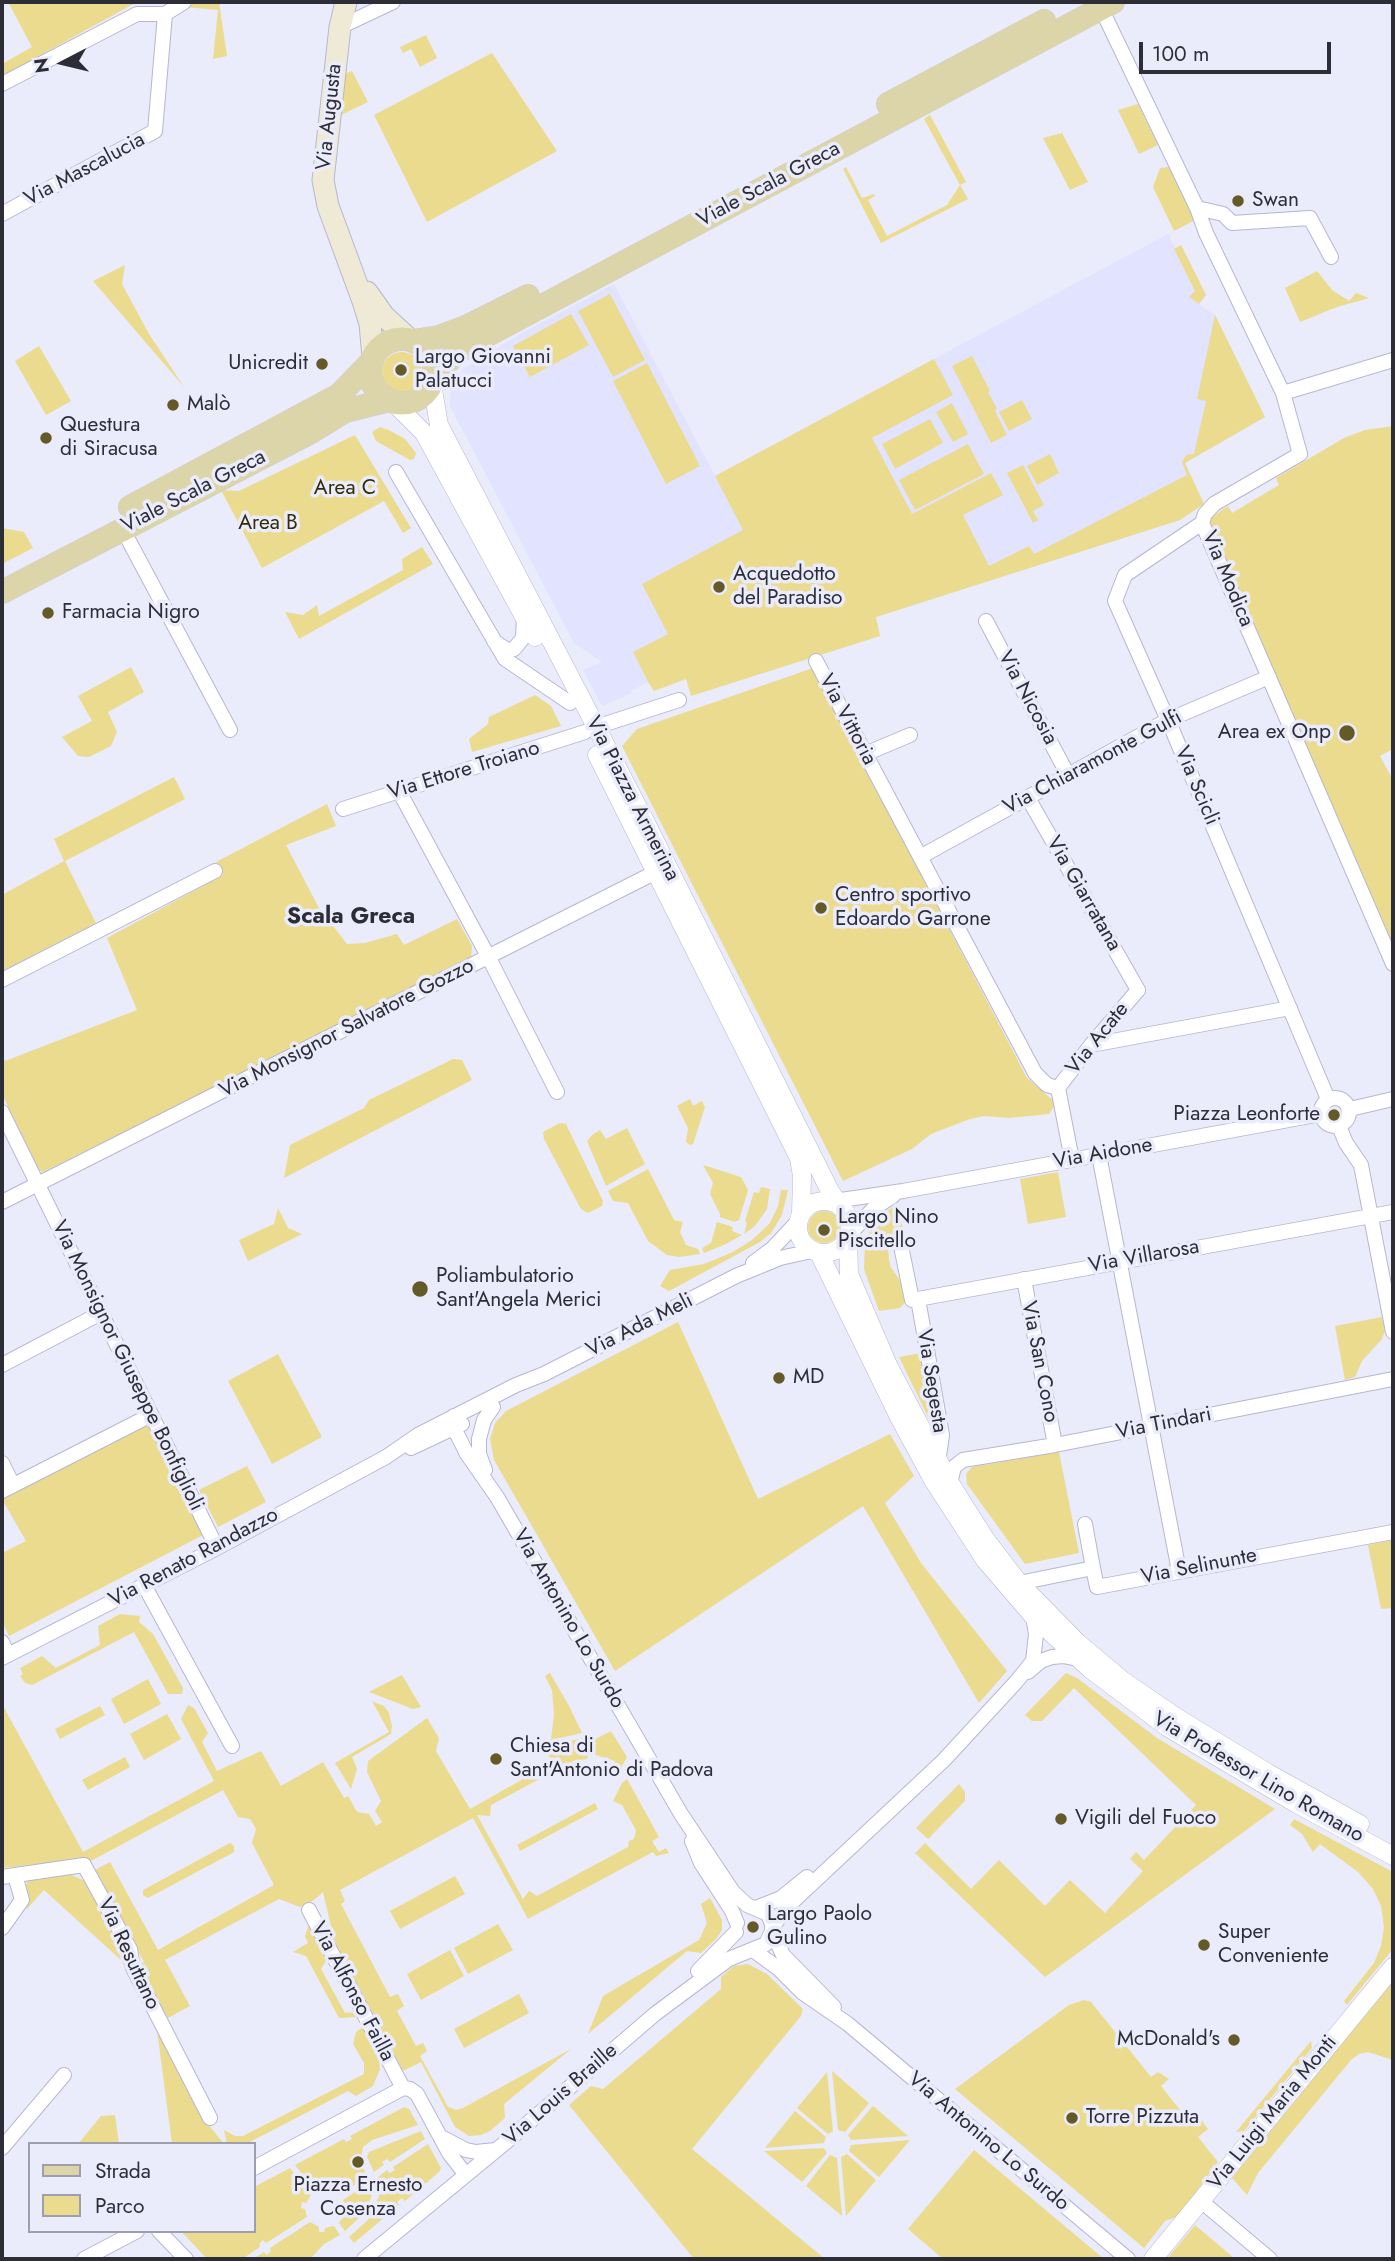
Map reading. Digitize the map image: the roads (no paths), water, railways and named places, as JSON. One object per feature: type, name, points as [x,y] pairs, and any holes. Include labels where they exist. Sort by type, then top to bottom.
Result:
[{"type":"main road","name":"Via Augusta","points":[[346,2],[340,27],[323,180],[328,206],[352,270]]},
{"type":"main road","name":"Viale Scala Greca","points":[[411,340],[439,337],[466,327],[1098,4]]},
{"type":"main road","name":"Viale Scala Greca","points":[[433,381],[452,357],[467,346],[1098,4]]},
{"type":"main road","points":[[352,270],[377,307],[411,340],[426,349],[430,356],[433,363],[433,381],[424,395],[413,402],[391,401],[377,391],[373,384],[370,369],[370,324],[352,270]]},
{"type":"main road","points":[[372,359],[388,342],[411,340]]},
{"type":"main road","name":"Viale Scala Greca","points":[[2,578],[339,395],[372,359]]},
{"type":"main road","name":"Viale Scala Greca","points":[[2,592],[311,432],[345,411],[391,401]]},
{"type":"street","points":[[2,84],[137,14],[165,14],[184,2]]},
{"type":"street","points":[[340,27],[393,2]]},
{"type":"street","name":"Via Modica","points":[[1098,4],[1283,393],[1300,454],[1214,504],[1205,514],[1202,523],[1393,964]]},
{"type":"street","name":"Via Mascalucia","points":[[2,215],[155,131],[165,14]]},
{"type":"street","points":[[1197,208],[1223,214],[1232,223],[1310,218],[1331,257]]},
{"type":"street","points":[[1283,393],[1393,360]]},
{"type":"street","name":"Via Piazza Armerina","points":[[433,381],[439,425],[591,730],[835,1204]]},
{"type":"street","name":"Via Piazza Armerina","points":[[391,401],[424,433],[570,703],[591,730],[656,872],[799,1158],[803,1177],[801,1217]]},
{"type":"street","points":[[311,432],[358,414],[383,411],[397,414],[415,424]]},
{"type":"street","points":[[396,472],[505,659],[570,703]]},
{"type":"street","name":"Via Scicli","points":[[1202,523],[1125,575],[1115,601],[1328,1099]]},
{"type":"street","points":[[122,528],[230,730]]},
{"type":"street","points":[[493,640],[507,650],[514,649],[523,638],[524,617]]},
{"type":"street","name":"Via Nicosia","points":[[986,621],[1068,775]]},
{"type":"street","name":"Via Vittoria","points":[[816,661],[1035,1073],[1047,1085],[1058,1088]]},
{"type":"street","name":"Via Chiaramonte Gulfi","points":[[920,857],[1168,720],[1269,677]]},
{"type":"street","name":"Via Ettore Troiano","points":[[343,808],[679,700]]},
{"type":"street","points":[[865,754],[910,735]]},
{"type":"street","points":[[399,791],[557,1092]]},
{"type":"street","name":"Via Giarratana","points":[[1028,797],[1138,990]]},
{"type":"street","points":[[2,980],[215,871]]},
{"type":"street","name":"Via Monsignor Salvatore Gozzo","points":[[2,1202],[656,872]]},
{"type":"street","name":"Via Acate","points":[[1058,1088],[1138,990]]},
{"type":"street","points":[[1091,1045],[1290,1008]]},
{"type":"street","points":[[1058,1088],[1072,1160]]},
{"type":"street","points":[[1328,1099],[1341,1099],[1350,1109],[1349,1118],[1339,1126],[1329,1125],[1321,1114],[1322,1106],[1328,1099]]},
{"type":"street","points":[[1350,1109],[1393,1099]]},
{"type":"street","name":"Via Monsignor Giuseppe Bonfiglioli","points":[[2,1112],[217,1548]]},
{"type":"street","name":"Via Aidone","points":[[835,1204],[1321,1114]]},
{"type":"street","points":[[1339,1126],[1361,1166],[1393,1332]]},
{"type":"street","points":[[1099,1155],[1178,1571]]},
{"type":"street","points":[[736,1276],[780,1258],[836,1250],[884,1200],[904,1191]]},
{"type":"street","points":[[736,1276],[772,1249],[809,1206],[835,1204],[849,1222],[848,1236]]},
{"type":"street","name":"Via Villarosa","points":[[918,1299],[1393,1212]]},
{"type":"street","points":[[801,1217],[800,1237],[816,1252]]},
{"type":"street","name":"Via Professor Lino Romano","points":[[848,1236],[847,1259],[855,1293],[888,1365],[950,1483],[986,1540],[1019,1583],[1097,1660],[1165,1710],[1268,1773],[1393,1843]]},
{"type":"street","name":"Via Segesta","points":[[902,1251],[912,1300],[918,1299],[942,1435],[938,1462]]},
{"type":"street","name":"Via Professor Lino Romano","points":[[816,1252],[933,1480],[985,1560],[1033,1616],[1078,1659],[1167,1727],[1297,1804],[1393,1856]]},
{"type":"street","name":"Via Ada Meli","points":[[544,1374],[736,1276]]},
{"type":"street","name":"Via San Cono","points":[[1024,1279],[1055,1445]]},
{"type":"street","points":[[2,1365],[101,1313]]},
{"type":"street","points":[[386,1457],[418,1435],[493,1407],[544,1374]]},
{"type":"street","points":[[386,1457],[429,1441],[516,1385],[544,1374]]},
{"type":"street","name":"Via Tindari","points":[[950,1483],[954,1467],[963,1460],[1055,1445],[1393,1379]]},
{"type":"street","points":[[429,1441],[449,1441],[473,1454],[481,1428],[493,1407]]},
{"type":"street","points":[[2,1463],[7,1488],[151,1415]]},
{"type":"street","name":"Via Antonino Lo Surdo","points":[[457,1422],[497,1497],[681,1814]]},
{"type":"street","name":"Via Renato Randazzo","points":[[4,1652],[145,1585],[386,1457]]},
{"type":"street","points":[[1019,1583],[1093,1569],[1084,1524]]},
{"type":"street","name":"Via Selinunte","points":[[1093,1569],[1097,1587],[1393,1532]]},
{"type":"street","points":[[145,1585],[232,1746]]},
{"type":"street","points":[[655,2014],[734,1955],[766,1944],[785,1909],[944,1760],[1032,1661],[1036,1634],[1033,1616]]},
{"type":"street","points":[[1016,1682],[1041,1661],[1063,1656],[1078,1659]]},
{"type":"street","points":[[681,1814],[733,1892],[754,1908],[768,1914],[783,1955],[848,2024]]},
{"type":"street","points":[[681,1814],[701,1863],[732,1911],[742,1945],[779,1969],[803,1993],[848,2024]]},
{"type":"street","points":[[655,2014],[736,1928],[743,1912],[781,1898],[862,1837]]},
{"type":"street","name":"Via Resuttano","points":[[8,1876],[84,1865],[130,1949],[133,1968],[210,2118]]},
{"type":"street","points":[[2,1928],[22,1900],[8,1876]]},
{"type":"street","name":"Via Alfonso Failla","points":[[309,1910],[399,2081],[417,2094],[449,2153],[466,2175]]},
{"type":"street","name":"Via Luigi Maria Monti","points":[[1153,2259],[1393,1967]]},
{"type":"street","name":"Via Louis Braille","points":[[363,2259],[655,2014]]},
{"type":"street","name":"Via Antonino Lo Surdo","points":[[848,2024],[1128,2259]]},
{"type":"street","points":[[2,2148],[64,2075]]},
{"type":"street","points":[[256,2167],[399,2081]]},
{"type":"street","points":[[440,2135],[466,2150],[476,2152],[497,2149]]},
{"type":"street","points":[[1201,2201],[1270,2259]]},
{"type":"street","points":[[84,2259],[133,2233]]},
{"type":"street","points":[[161,2233],[186,2259]]},
{"type":"place","name":"Swan","points":[[1238,201]]},
{"type":"place","name":"Unicredit","points":[[322,364]]},
{"type":"place","name":"Largo Giovanni Palatucci","points":[[401,370]]},
{"type":"place","name":"Malò","points":[[173,405]]},
{"type":"place","name":"Questura di Siracusa","points":[[46,438]]},
{"type":"place","name":"Acquedotto del Paradiso","points":[[719,587]]},
{"type":"place","name":"Farmacia Nigro","points":[[48,613]]},
{"type":"place","name":"Area ex Onp","points":[[1347,733]]},
{"type":"place","name":"Centro sportivo Edoardo Garrone","points":[[821,908]]},
{"type":"place","name":"Piazza Leonforte","points":[[1334,1115]]},
{"type":"place","name":"Largo Nino Piscitello","points":[[824,1230]]},
{"type":"place","name":"Poliambulatorio Sant'Angela Merici","points":[[420,1289]]},
{"type":"place","name":"MD","points":[[779,1378]]},
{"type":"place","name":"Chiesa di Sant'Antonio di Padova","points":[[496,1759]]},
{"type":"place","name":"Vigili del Fuoco","points":[[1061,1819]]},
{"type":"place","name":"Largo Paolo Gulino","points":[[753,1927]]},
{"type":"place","name":"Super Conveniente","points":[[1204,1945]]},
{"type":"place","name":"McDonald's","points":[[1234,2040]]},
{"type":"place","name":"Torre Pizzuta","points":[[1072,2118]]},
{"type":"place","name":"Piazza Ernesto Cosenza","points":[[358,2162]]},
{"type":"district","name":"Scala Greca","points":[[351,917]]},
{"type":"park label","name":"Area C","points":[[345,489]]},
{"type":"park label","name":"Area B","points":[[268,524]]}]
